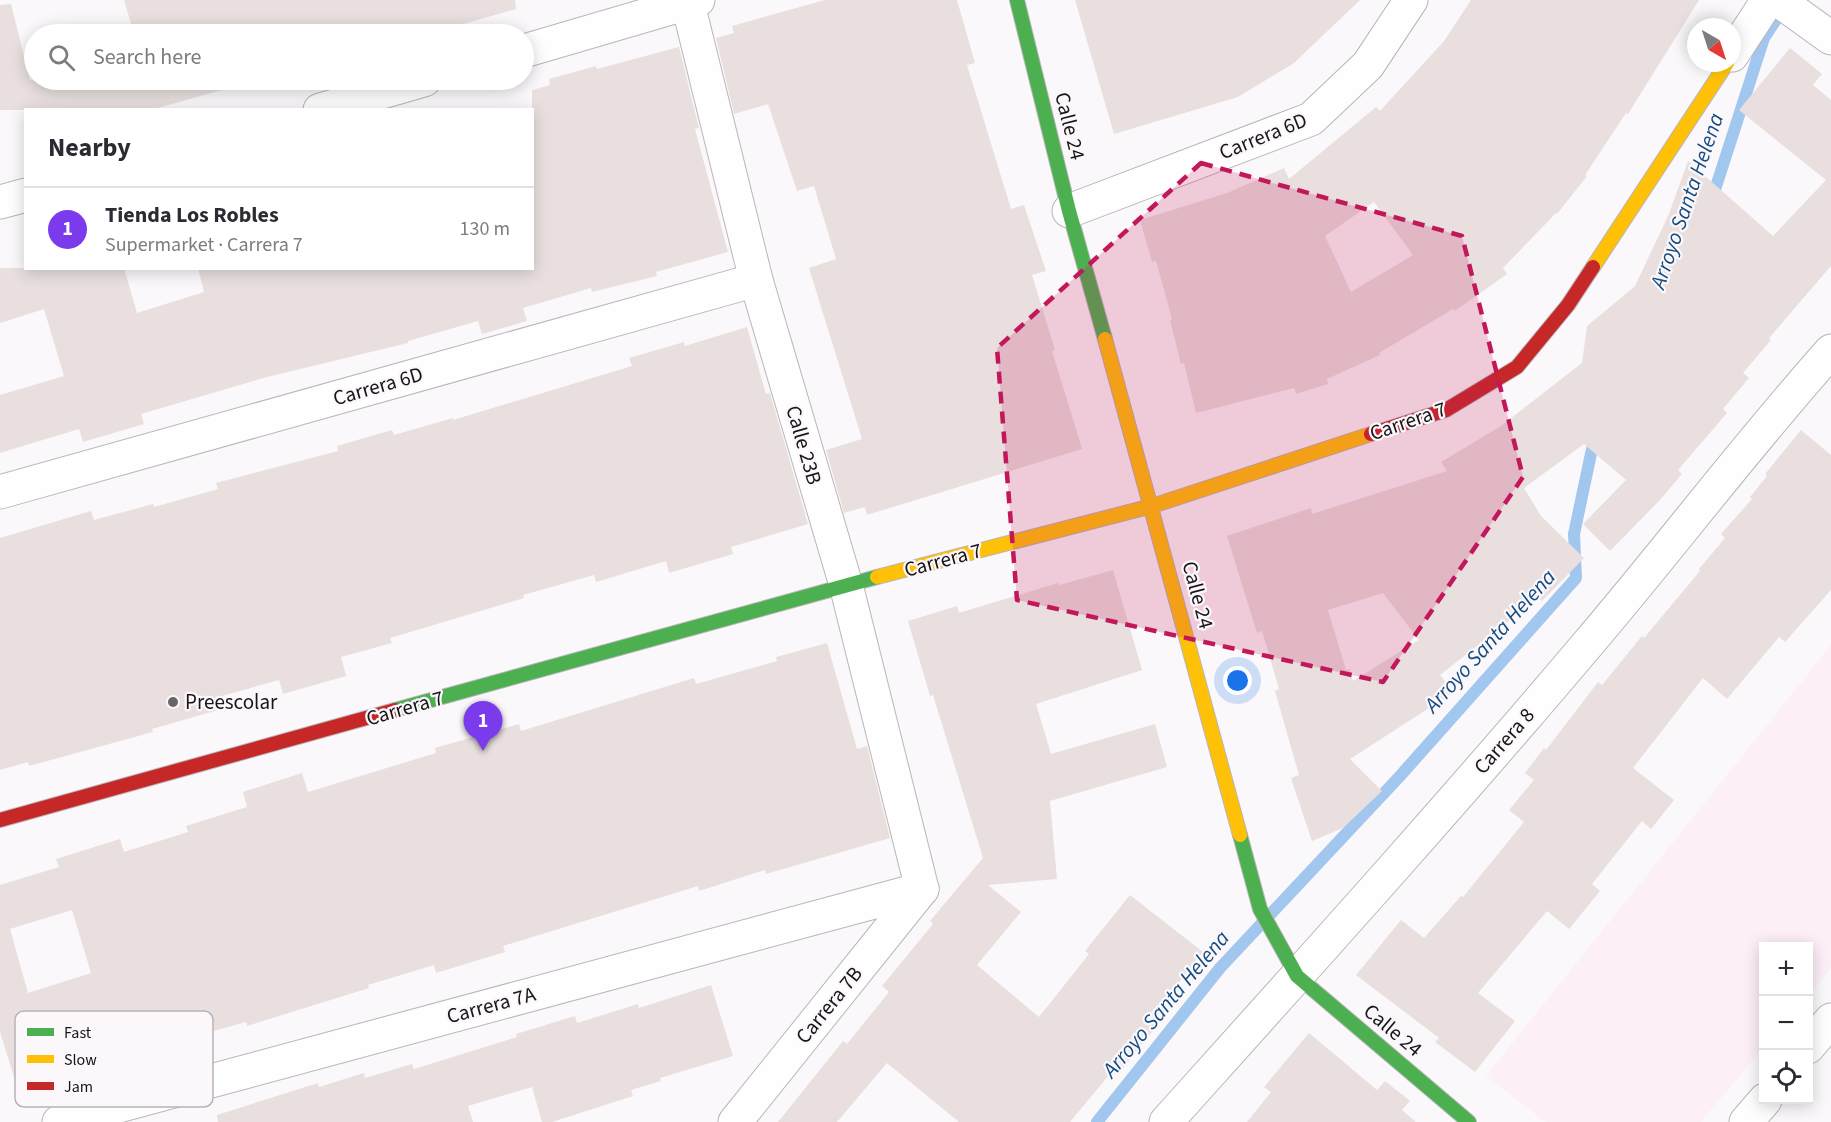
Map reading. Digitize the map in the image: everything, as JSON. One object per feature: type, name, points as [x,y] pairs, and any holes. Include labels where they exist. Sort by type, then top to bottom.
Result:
[{"type":"street","name":"Calle 24","points":[[1017,0],[1069,211],[1152,506],[1260,909],[1297,976],[1469,1122]]},
{"type":"street","name":"Carrera 6D","points":[[1069,211],[1311,119],[1368,65],[1411,0]]},
{"type":"street","points":[[1741,41],[1768,0]]},
{"type":"street","points":[[1778,0],[1831,38]]},
{"type":"street","points":[[534,48],[691,1]]},
{"type":"street","name":"Calle 23B","points":[[691,1],[756,280],[846,585],[922,889]]},
{"type":"street","name":"Carrera 7","points":[[0,820],[846,585],[1152,506],[1446,410],[1517,367],[1568,305],[1721,72]]},
{"type":"street","points":[[327,108],[389,90]]},
{"type":"street","points":[[0,202],[24,196]]},
{"type":"street","name":"Carrera 6D","points":[[0,492],[756,280]]},
{"type":"street","name":"Carrera 8","points":[[1166,1122],[1571,664],[1642,580],[1780,408],[1831,351]]},
{"type":"street","name":"Carrera 7A","points":[[213,1080],[922,889]]},
{"type":"street","name":"Carrera 7B","points":[[735,1122],[922,889]]},
{"type":"street","points":[[1813,1042],[1831,1020]]},
{"type":"street","points":[[1746,1122],[1762,1104]]},
{"type":"street","name":"Carrera 7A","points":[[59,1122],[115,1107]]},
{"type":"highlighted area","points":[[1201,163],[1462,236],[1523,477],[1383,682],[1017,600],[997,348]]},
{"type":"shaded area","points":[[1831,645],[1831,968],[1813,990],[1813,942],[1759,942],[1759,1053],[1701,1122],[1546,1122],[1486,1076]]},
{"type":"building","points":[[124,0],[515,0],[516,9],[463,24],[131,24]]},
{"type":"building","points":[[825,0],[957,0],[975,63],[967,65],[1011,209],[1024,205],[1046,271],[1032,275],[1082,449],[867,515],[865,507],[844,513],[826,450],[862,439],[809,268],[836,259],[814,186],[797,191],[768,104],[734,114],[716,38],[734,33],[732,26]]},
{"type":"building","points":[[1075,0],[1360,0],[1294,63],[1238,97],[1114,134]]},
{"type":"building","points":[[1471,0],[1699,0],[1628,114],[1626,113],[1585,175],[1587,176],[1557,214],[1503,268],[1507,274],[1455,311],[1453,309],[1379,353],[1380,355],[1327,379],[1328,384],[1296,394],[1294,388],[1196,413],[1184,363],[1181,364],[1170,320],[1172,319],[1156,261],[1152,262],[1140,220],[1227,193],[1284,168],[1289,179],[1376,107],[1380,111],[1444,41]],"holes":[[[1374,202],[1413,255],[1351,292],[1325,236]]]},
{"type":"building","points":[[11,4],[24,56],[24,90],[221,90],[158,108],[0,110],[0,5]]},
{"type":"building","points":[[679,47],[699,128],[695,129],[728,252],[656,272],[657,276],[592,292],[591,288],[523,308],[527,321],[482,334],[478,321],[408,341],[408,343],[267,377],[141,414],[144,424],[83,442],[79,429],[0,453],[0,395],[64,376],[44,309],[0,323],[0,268],[125,270],[137,313],[204,292],[198,270],[534,270],[532,90],[550,85],[549,79],[596,66],[597,69]]},
{"type":"building","points":[[1790,48],[1822,74],[1813,85],[1831,100],[1831,266],[1769,338],[1771,340],[1743,373],[1749,378],[1723,409],[1727,413],[1678,470],[1682,474],[1610,551],[1583,524],[1626,480],[1584,444],[1524,488],[1541,516],[1584,558],[1542,601],[1538,598],[1440,675],[1454,692],[1350,759],[1382,791],[1343,828],[1312,841],[1291,778],[1299,775],[1275,691],[1279,689],[1262,631],[1257,633],[1227,536],[1311,508],[1312,514],[1447,471],[1441,462],[1501,426],[1582,363],[1587,326],[1635,286],[1669,214],[1688,161],[1773,236],[1826,180],[1739,110]],"holes":[[[1383,593],[1419,640],[1353,681],[1350,669],[1346,670],[1328,610]]]},
{"type":"building","points":[[747,327],[766,394],[770,393],[808,524],[731,547],[733,554],[669,573],[666,561],[596,582],[594,575],[523,595],[524,598],[390,638],[392,643],[341,657],[346,676],[283,694],[279,680],[215,698],[218,710],[152,729],[153,732],[29,766],[28,762],[0,770],[0,538],[91,511],[94,520],[153,504],[154,507],[218,489],[216,483],[338,451],[337,446],[392,430],[394,435],[453,418],[453,420],[632,366],[629,358],[684,342],[685,346]]},
{"type":"building","points":[[1801,430],[1831,455],[1831,590],[1785,642],[1779,637],[1727,699],[1703,678],[1633,768],[1674,800],[1651,829],[1642,821],[1592,884],[1600,891],[1569,929],[1547,911],[1478,993],[1515,1021],[1475,1072],[1435,1042],[1439,1038],[1356,975],[1401,920],[1424,938],[1461,896],[1463,897],[1524,822],[1509,810],[1534,780],[1525,773],[1544,748],[1546,750],[1598,682],[1602,685],[1700,571],[1699,569],[1725,538],[1721,534],[1752,499],[1750,497],[1767,476],[1765,474]]},
{"type":"building","points":[[1113,570],[1142,670],[1036,704],[1051,754],[1155,724],[1167,767],[1050,801],[1057,879],[988,885],[1021,912],[977,965],[1039,1017],[1089,954],[1085,951],[1130,895],[1203,952],[1152,1017],[1159,1023],[1119,1073],[1114,1069],[1070,1122],[959,1122],[887,1063],[837,1122],[778,1122],[843,1041],[847,1044],[889,992],[882,986],[933,924],[930,921],[983,858],[908,621],[957,606],[959,613],[1058,583],[1059,585]]},
{"type":"building","points":[[827,643],[857,749],[867,746],[890,838],[766,874],[765,870],[699,891],[698,886],[503,946],[505,952],[436,973],[434,965],[247,1026],[246,1022],[213,1031],[213,1011],[15,1011],[15,1080],[0,1032],[0,885],[59,867],[56,859],[120,839],[124,852],[188,832],[186,826],[247,807],[243,792],[302,773],[308,792],[436,753],[435,748],[519,724],[521,731],[694,678],[696,684],[777,661],[776,657]],"holes":[[[72,910],[91,973],[28,993],[10,929]]]},
{"type":"building","points":[[711,985],[733,1056],[660,1078],[661,1081],[631,1090],[633,1096],[552,1122],[542,1122],[532,1087],[468,1106],[473,1122],[218,1122],[217,1115],[318,1083],[319,1087],[364,1073],[365,1078],[412,1064],[414,1069],[517,1037],[516,1034],[575,1016],[577,1023],[638,1004],[639,1008]]},
{"type":"building","points":[[1309,1033],[1377,1090],[1385,1081],[1410,1101],[1402,1110],[1416,1122],[1247,1122],[1271,1092],[1264,1087]]},
{"type":"waterway","name":"Arroyo Santa Helena","points":[[1711,202],[1764,38],[1785,6]]},
{"type":"waterway","name":"Arroyo Santa Helena","points":[[1097,1122],[1220,968],[1400,776],[1576,578],[1574,534],[1592,449],[1600,439]]},
{"type":"traffic: fast","points":[[1017,0],[1069,211],[1105,339]]},
{"type":"traffic: fast","points":[[395,710],[877,577]]},
{"type":"traffic: fast","points":[[1240,835],[1260,909],[1297,976],[1469,1122]]},
{"type":"traffic: slow","points":[[1593,267],[1721,72]]},
{"type":"traffic: slow","points":[[1105,339],[1240,835]]},
{"type":"traffic: slow","points":[[877,577],[1152,506],[1371,434]]},
{"type":"traffic: jam","points":[[1371,434],[1446,410],[1517,367],[1568,305],[1593,267]]},
{"type":"traffic: jam","points":[[0,820],[395,710]]},
{"type":"place","name":"Preescolar","points":[[173,702]]},
{"type":"place","name":"Tienda Los Robles","points":[[483,751]]}]
